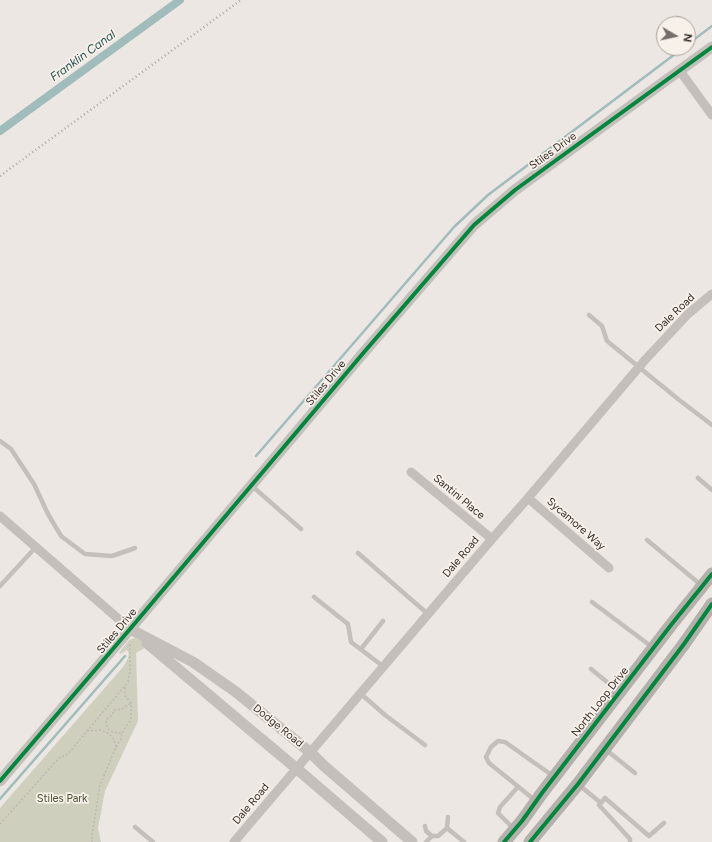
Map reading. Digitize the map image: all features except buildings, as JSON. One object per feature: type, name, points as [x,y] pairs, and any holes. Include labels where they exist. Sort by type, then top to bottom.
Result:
[{"type":"main road","name":"North Loop Drive","points":[[504,842],[522,821],[653,648],[712,574]]},
{"type":"main road","points":[[530,842],[578,784],[684,644],[712,604]]},
{"type":"street","name":"Stiles Drive","points":[[0,781],[365,351],[474,225],[515,190],[712,47]]},
{"type":"street","points":[[680,71],[712,115]]},
{"type":"street","name":"Dale Road","points":[[234,842],[639,367],[688,314],[712,294]]},
{"type":"street","name":"Santini Place","points":[[411,472],[492,539]]},
{"type":"street","name":"Sycamore Way","points":[[528,498],[609,568]]},
{"type":"street","name":"Dodge Road","points":[[0,516],[35,548],[382,842]]},
{"type":"street","name":"Dodge Road","points":[[130,629],[193,662],[236,692],[311,752],[412,842]]},
{"type":"lane","points":[[589,315],[602,326],[608,341],[712,425]]},
{"type":"lane","points":[[0,441],[11,449],[34,484],[48,514],[61,536],[85,554],[112,556],[135,548]]},
{"type":"lane","points":[[698,478],[712,490]]},
{"type":"lane","points":[[251,485],[301,529]]},
{"type":"lane","points":[[647,540],[702,586]]},
{"type":"lane","points":[[0,586],[35,548]]},
{"type":"lane","points":[[358,553],[428,614]]},
{"type":"lane","points":[[314,597],[348,624],[351,642],[384,666]]},
{"type":"lane","points":[[592,602],[653,648]]},
{"type":"lane","points":[[361,649],[383,621]]},
{"type":"lane","points":[[591,669],[620,692]]},
{"type":"lane","points":[[361,694],[385,715],[425,745]]},
{"type":"lane","points":[[536,801],[489,763],[486,757],[491,747],[498,741],[505,742],[554,777]]},
{"type":"lane","points":[[604,749],[635,773]]},
{"type":"lane","points":[[578,784],[601,803]]},
{"type":"lane","points":[[514,830],[498,813],[500,807],[518,787]]},
{"type":"lane","points":[[630,842],[630,840],[599,805],[605,798],[649,836],[664,823]]},
{"type":"lane","points":[[425,826],[426,831],[432,836],[438,836],[447,828],[448,817]]},
{"type":"lane","points":[[135,826],[153,842]]},
{"type":"lane","points":[[447,828],[464,842]]},
{"type":"lane","points":[[426,842],[432,836]]},
{"type":"path","points":[[92,842],[100,785],[122,733],[132,719],[131,702],[125,696],[130,670],[130,629]]},
{"type":"path","points":[[0,824],[59,758],[68,754],[126,686]]},
{"type":"path","points":[[122,733],[114,733],[109,730],[106,725],[106,720],[112,715],[114,710],[122,709],[131,702]]},
{"type":"path","points":[[87,731],[100,730],[108,733],[114,739],[116,747]]},
{"type":"green space","name":"Stiles Park","points":[[135,638],[148,646],[136,653],[138,721],[105,791],[98,828],[101,842],[0,842],[0,808],[123,667],[129,653],[127,650],[120,654],[119,653],[129,640]]},
{"type":"waterway","name":"Franklin Canal","points":[[0,131],[180,0]]},
{"type":"waterway","points":[[696,38],[712,26]]},
{"type":"waterway","points":[[256,456],[454,227],[488,195],[672,56]]},
{"type":"waterway","points":[[0,799],[125,656]]},
{"type":"railway","points":[[0,176],[241,0]]},
{"type":"cycle path","points":[[0,781],[365,351],[474,225],[515,190],[712,47]]},
{"type":"cycle path","points":[[504,842],[522,821],[671,625],[712,574]]},
{"type":"cycle path","points":[[530,842],[578,784],[684,644],[712,604]]}]
